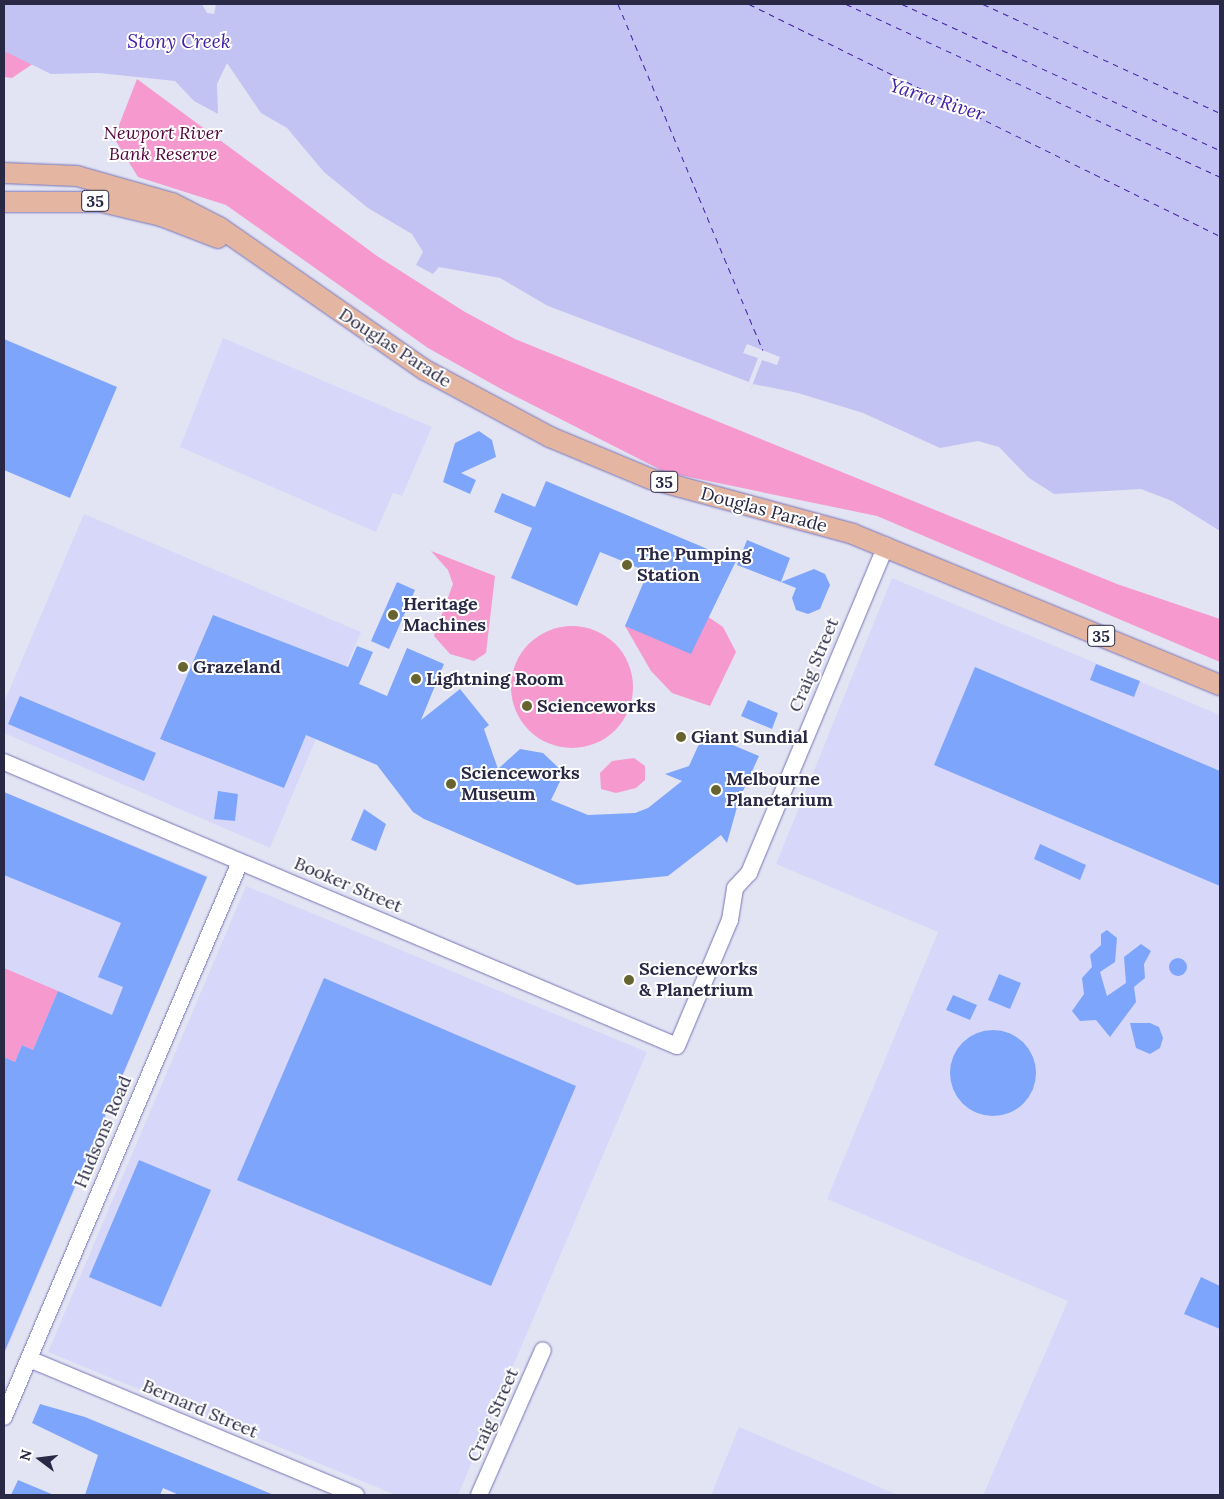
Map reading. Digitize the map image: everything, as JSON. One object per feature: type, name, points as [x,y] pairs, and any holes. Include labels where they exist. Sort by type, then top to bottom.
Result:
[{"type":"main road","name":"Douglas Parade","points":[[4,173],[77,176],[144,192],[208,220],[250,251],[425,370],[550,437],[652,479],[886,546],[1220,685]]},
{"type":"main road","name":"Douglas Parade","points":[[4,202],[68,199],[120,205],[250,251]]},
{"type":"street","name":"Craig Street","points":[[677,1046],[730,920],[735,888],[749,873],[886,546]]},
{"type":"street","name":"Booker Street","points":[[4,762],[677,1046]]},
{"type":"street","name":"Hudsons Road","points":[[4,1417],[240,862]]},
{"type":"street","name":"Craig Street","points":[[479,1495],[543,1350]]},
{"type":"street","name":"Bernard Street","points":[[29,1359],[356,1495]]},
{"type":"shaded area","points":[[223,338],[432,427],[402,496],[393,493],[376,532],[180,447]]},
{"type":"shaded area","name":"Grazeland","points":[[84,514],[361,632],[270,848],[4,733],[4,702]]},
{"type":"shaded area","points":[[892,578],[1220,715],[1220,1495],[983,1495],[1068,1301],[827,1199],[938,932],[776,864]]},
{"type":"shaded area","points":[[4,792],[208,876],[4,1356]]},
{"type":"shaded area","points":[[246,886],[647,1052],[458,1495],[396,1495],[48,1352]]},
{"type":"shaded area","points":[[739,1427],[898,1495],[711,1495]]},
{"type":"green space","points":[[4,51],[34,63],[12,78],[4,77]]},
{"type":"green space","name":"Newport River Bank Reserve","points":[[137,79],[377,256],[465,312],[515,339],[1117,584],[1220,619],[1220,662],[877,516],[665,472],[503,390],[428,348],[226,205],[138,177],[114,138]]},
{"type":"green space","points":[[431,551],[495,576],[486,653],[474,661],[450,654],[434,636],[453,584],[448,570]]},
{"type":"green space","points":[[707,616],[723,627],[736,652],[710,706],[672,693],[651,671],[625,626]]},
{"type":"green space","points":[[572,626],[595,630],[615,644],[629,664],[633,687],[629,710],[615,730],[595,744],[572,748],[549,744],[529,730],[515,710],[511,687],[515,664],[529,644],[549,630]]},
{"type":"green space","points":[[634,758],[645,766],[645,780],[636,788],[616,793],[601,789],[600,773],[612,761]]},
{"type":"green space","points":[[4,968],[58,991],[33,1050],[22,1045],[15,1062],[4,1057]]},
{"type":"water","points":[[4,4],[202,4],[207,13],[214,14],[216,4],[1220,4],[1220,531],[1172,501],[1141,489],[1054,494],[1029,478],[999,447],[978,441],[940,448],[863,413],[798,393],[753,384],[750,391],[749,382],[548,306],[500,278],[439,267],[433,274],[416,265],[423,252],[412,234],[368,208],[324,172],[287,128],[261,113],[227,63],[217,84],[218,114],[194,101],[175,81],[99,73],[51,74],[4,51]]},
{"type":"pier","points":[[747,344],[780,357],[777,365],[762,360],[750,391],[746,389],[758,358],[743,353]]},
{"type":"building","points":[[4,339],[117,387],[70,498],[4,470]]},
{"type":"building","points":[[479,431],[492,440],[496,457],[461,473],[476,480],[470,494],[443,482],[455,443]]},
{"type":"building","points":[[546,481],[736,561],[691,654],[625,626],[648,572],[615,558],[600,552],[577,606],[511,578],[532,528],[494,512],[502,493],[535,507]]},
{"type":"building","points":[[747,540],[790,558],[781,582],[737,565]]},
{"type":"building","points":[[814,569],[825,574],[830,585],[820,609],[808,614],[796,610],[792,598],[796,588],[781,582]]},
{"type":"building","name":"Heritage Machines","points":[[397,582],[415,590],[389,649],[371,641]]},
{"type":"building","points":[[213,615],[348,667],[357,646],[373,652],[359,684],[387,696],[407,648],[444,664],[421,720],[460,689],[489,725],[484,729],[498,769],[520,749],[543,753],[564,773],[551,800],[588,815],[635,813],[648,808],[682,781],[665,774],[689,766],[704,733],[759,756],[739,800],[727,843],[721,835],[668,876],[577,885],[424,819],[413,812],[377,765],[306,735],[284,788],[160,739]]},
{"type":"building","points":[[1096,664],[1140,681],[1134,697],[1090,680]]},
{"type":"building","points":[[975,667],[1220,771],[1220,886],[934,765]]},
{"type":"building","points":[[20,696],[156,753],[144,781],[8,724]]},
{"type":"building","points":[[748,700],[778,713],[772,729],[741,716]]},
{"type":"building","points":[[218,791],[238,794],[235,821],[214,819]]},
{"type":"building","points":[[4,792],[207,877],[4,1353],[4,1057],[15,1062],[22,1045],[33,1050],[58,991],[112,1015],[123,987],[98,977],[121,923],[4,875]]},
{"type":"building","points":[[364,809],[386,824],[376,851],[351,840]]},
{"type":"building","points":[[1040,844],[1086,865],[1080,880],[1034,859]]},
{"type":"building","points":[[1107,930],[1117,938],[1115,962],[1100,972],[1107,996],[1126,983],[1124,957],[1141,944],[1151,951],[1144,964],[1145,978],[1134,987],[1136,1002],[1110,1037],[1096,1020],[1080,1021],[1072,1011],[1084,994],[1082,978],[1092,967],[1090,955],[1101,945],[1101,934]]},
{"type":"building","points":[[1178,958],[1184,961],[1187,967],[1184,973],[1178,976],[1172,973],[1169,967],[1172,961]]},
{"type":"building","points":[[999,974],[1021,983],[1010,1009],[988,1000]]},
{"type":"building","points":[[324,978],[576,1086],[491,1286],[237,1180]]},
{"type":"building","points":[[953,995],[977,1005],[970,1020],[946,1010]]},
{"type":"building","points":[[1130,1023],[1150,1023],[1159,1027],[1163,1038],[1160,1048],[1150,1054],[1136,1048]]},
{"type":"building","points":[[993,1030],[1009,1033],[1017,1037],[1029,1049],[1033,1057],[1036,1073],[1033,1089],[1029,1097],[1017,1109],[1009,1113],[993,1116],[977,1113],[969,1109],[957,1097],[953,1089],[950,1073],[953,1057],[957,1049],[969,1037],[977,1033]]},
{"type":"building","points":[[139,1160],[211,1190],[161,1307],[89,1277]]},
{"type":"building","points":[[1201,1277],[1220,1286],[1220,1329],[1184,1314]]},
{"type":"building","points":[[40,1404],[85,1417],[274,1495],[179,1495],[163,1488],[160,1495],[85,1495],[98,1455],[32,1423]]},
{"type":"building","points":[[18,1480],[54,1495],[11,1495]]},
{"type":"ferry route","points":[[618,4],[763,350]]},
{"type":"ferry route","points":[[749,4],[1220,236]]},
{"type":"ferry route","points":[[846,4],[1220,177]]},
{"type":"ferry route","points":[[902,4],[1220,150]]},
{"type":"ferry route","points":[[983,4],[1220,113]]},
{"type":"place","name":"The Pumping Station","points":[[627,565]]},
{"type":"place","name":"Heritage Machines","points":[[393,615]]},
{"type":"place","name":"Grazeland","points":[[183,667]]},
{"type":"place","name":"Lightning Room","points":[[416,679]]},
{"type":"place","name":"Scienceworks","points":[[527,706]]},
{"type":"place","name":"Giant Sundial","points":[[681,737]]},
{"type":"place","name":"Scienceworks Museum","points":[[451,784]]},
{"type":"place","name":"Melbourne Planetarium","points":[[716,790]]},
{"type":"place","name":"Scienceworks & Planetrium","points":[[629,980]]},
{"type":"water label","name":"Stony Creek","points":[[179,42]]},
{"type":"water label","name":"Yarra River","points":[[937,100]]}]
